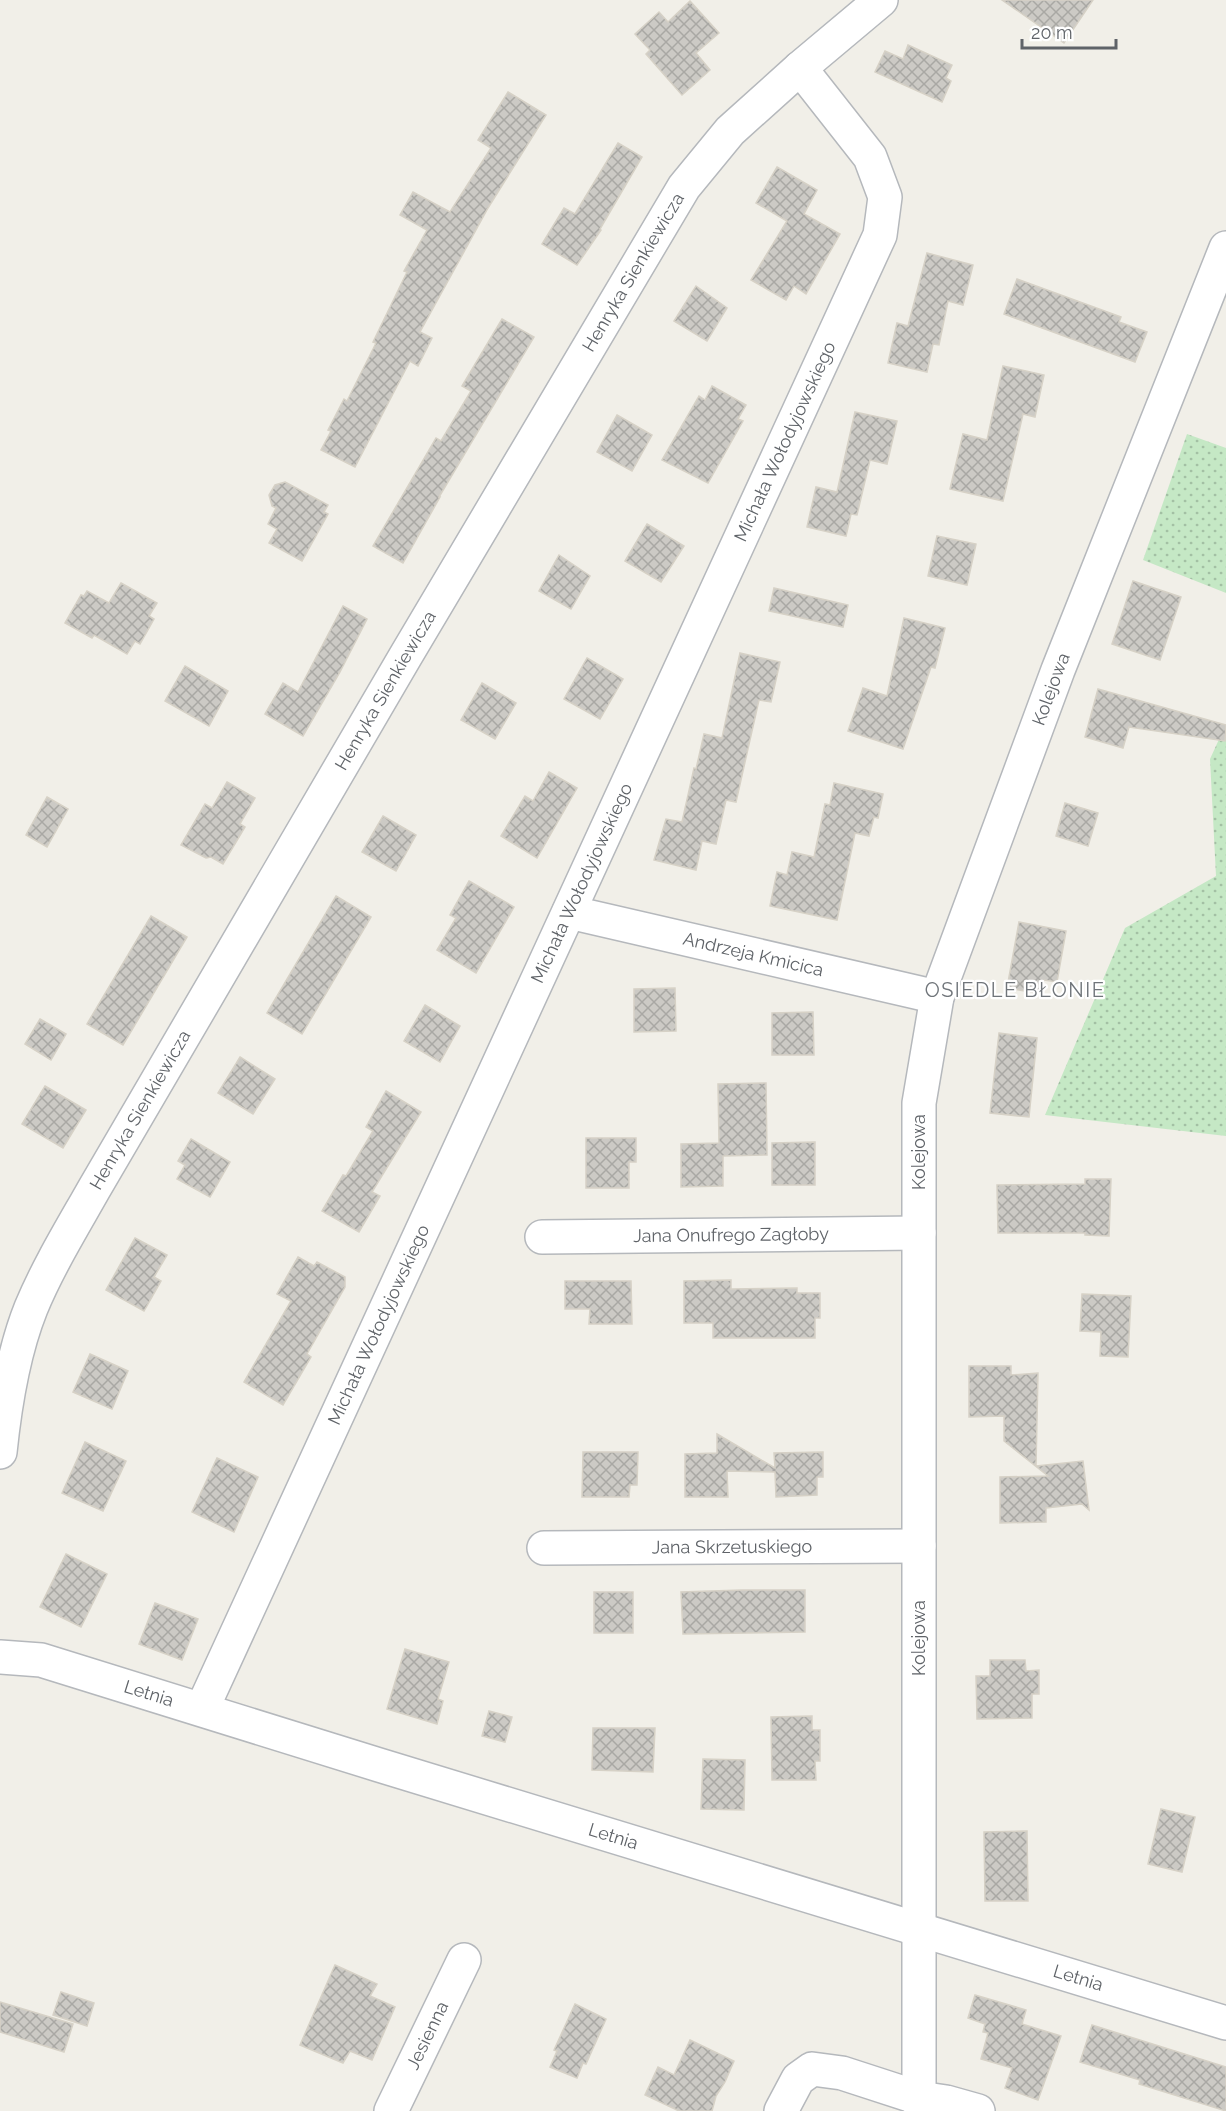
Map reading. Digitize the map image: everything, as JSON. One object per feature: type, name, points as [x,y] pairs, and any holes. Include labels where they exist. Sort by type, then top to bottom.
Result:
[{"type":"street","name":"Henryka Sienkiewicza","points":[[0,1452],[7,1393],[19,1346],[31,1308],[52,1264],[411,647],[684,187],[730,131],[880,0]]},
{"type":"street","name":"Michała Wołodyjowskiego","points":[[202,1709],[880,235],[885,197],[870,157],[800,68]]},
{"type":"street","name":"Kolejowa","points":[[920,2104],[919,1103],[937,997],[1058,670],[1226,248]]},
{"type":"street","name":"Andrzeja Kmicica","points":[[569,912],[937,997]]},
{"type":"street","name":"Jana Onufrego Zagłoby","points":[[542,1237],[919,1233]]},
{"type":"street","name":"Jana Skrzetuskiego","points":[[544,1548],[919,1546]]},
{"type":"street","name":"Letnia","points":[[0,1657],[41,1660],[1226,2023]]},
{"type":"street","name":"Jesienna","points":[[391,2111],[464,1960]]},
{"type":"street","points":[[781,2111],[798,2079],[812,2069],[842,2073],[920,2104],[946,2102],[978,2111]]},
{"type":"green space","points":[[1187,434],[1226,448],[1226,593],[1143,560]]},
{"type":"green space","points":[[1226,724],[1226,1136],[1045,1115],[1125,928],[1216,876],[1210,759]]},
{"type":"building","points":[[1002,0],[1093,0],[1064,43]]},
{"type":"building","points":[[690,1],[719,33],[696,53],[710,70],[682,95],[646,54],[650,50],[635,34],[659,12],[668,22]]},
{"type":"building","points":[[908,45],[952,65],[946,78],[951,81],[942,102],[875,72],[885,51],[903,59]]},
{"type":"building","points":[[508,92],[546,115],[488,208],[420,332],[432,338],[418,366],[410,361],[355,467],[321,450],[331,431],[328,430],[344,399],[347,401],[376,343],[373,342],[407,272],[404,271],[427,230],[400,215],[413,192],[450,212],[491,148],[478,140]]},
{"type":"building","points":[[618,143],[642,157],[601,230],[577,265],[542,244],[564,208],[575,214]]},
{"type":"building","points":[[777,167],[817,190],[804,214],[840,234],[806,294],[794,286],[786,300],[751,280],[787,221],[756,203]]},
{"type":"building","points":[[927,253],[973,265],[963,305],[948,301],[939,345],[933,344],[927,372],[888,363],[897,323],[908,326]]},
{"type":"building","points":[[1017,279],[1121,317],[1119,322],[1147,332],[1135,362],[1004,314]]},
{"type":"building","points":[[696,286],[727,308],[707,341],[674,321]]},
{"type":"building","points":[[502,319],[534,337],[439,497],[403,563],[373,546],[436,438],[441,441],[471,391],[462,386]]},
{"type":"building","points":[[1003,366],[1044,375],[1035,417],[1023,414],[1003,501],[950,489],[963,434],[987,440]]},
{"type":"building","points":[[712,386],[746,405],[738,419],[743,421],[708,483],[662,460],[699,396],[705,400]]},
{"type":"building","points":[[855,412],[897,421],[887,464],[870,460],[857,515],[851,514],[846,536],[807,527],[816,487],[837,492]]},
{"type":"building","points":[[617,415],[652,435],[632,471],[597,452]]},
{"type":"building","points":[[285,482],[328,505],[324,512],[328,514],[302,561],[269,543],[277,529],[268,524],[276,508],[272,506],[269,495],[275,485]]},
{"type":"building","points":[[647,524],[684,546],[661,582],[625,561]]},
{"type":"building","points":[[937,536],[976,544],[967,585],[928,576]]},
{"type":"building","points":[[559,555],[590,576],[571,609],[539,591]]},
{"type":"building","points":[[1133,581],[1181,597],[1160,660],[1112,644]]},
{"type":"building","points":[[121,583],[157,603],[149,616],[154,619],[140,644],[135,641],[127,654],[94,635],[92,638],[65,623],[81,595],[84,596],[87,591],[109,603]]},
{"type":"building","points":[[774,588],[848,605],[843,627],[769,611]]},
{"type":"building","points":[[343,606],[367,619],[303,736],[265,714],[283,683],[298,692]]},
{"type":"building","points":[[904,618],[945,628],[935,668],[931,667],[903,749],[848,731],[863,688],[887,696]]},
{"type":"building","points":[[740,653],[780,662],[771,702],[759,700],[736,802],[726,800],[716,844],[702,841],[696,870],[654,860],[666,819],[682,822],[704,734],[722,738]]},
{"type":"building","points":[[587,658],[623,679],[600,719],[564,699]]},
{"type":"building","points":[[185,666],[228,691],[209,726],[165,701]]},
{"type":"building","points":[[482,683],[516,703],[495,739],[461,720]]},
{"type":"building","points":[[1098,689],[1226,725],[1225,741],[1129,727],[1123,748],[1085,737]]},
{"type":"building","points":[[549,772],[577,788],[537,858],[501,836],[525,796],[533,801]]},
{"type":"building","points":[[227,782],[255,798],[240,824],[245,827],[223,864],[181,845],[205,804],[212,808]]},
{"type":"building","points":[[834,783],[883,794],[878,818],[874,817],[869,836],[855,833],[837,920],[770,906],[777,872],[787,875],[792,852],[814,857],[825,804],[830,805]]},
{"type":"building","points":[[47,797],[68,809],[47,847],[26,835]]},
{"type":"building","points":[[1065,803],[1098,813],[1088,846],[1056,836]]},
{"type":"building","points":[[383,816],[416,835],[396,871],[362,852]]},
{"type":"building","points":[[469,881],[514,907],[476,973],[437,950],[456,918],[450,915]]},
{"type":"building","points":[[336,896],[371,917],[302,1034],[267,1013]]},
{"type":"building","points":[[151,916],[187,937],[123,1045],[87,1024]]},
{"type":"building","points":[[1019,922],[1066,931],[1057,982],[1044,980],[1041,994],[1007,988]]},
{"type":"building","points":[[675,988],[676,1031],[634,1032],[634,989]]},
{"type":"building","points":[[425,1005],[460,1026],[440,1062],[404,1041]]},
{"type":"building","points":[[813,1012],[814,1055],[772,1055],[772,1013]]},
{"type":"building","points":[[40,1019],[66,1034],[51,1060],[25,1044]]},
{"type":"building","points":[[999,1033],[1037,1038],[1029,1117],[990,1113]]},
{"type":"building","points":[[240,1057],[275,1079],[253,1114],[218,1093]]},
{"type":"building","points":[[766,1083],[767,1155],[723,1156],[723,1186],[681,1187],[681,1144],[719,1143],[718,1084]]},
{"type":"building","points":[[45,1086],[86,1110],[63,1148],[22,1124]]},
{"type":"building","points":[[386,1091],[421,1112],[372,1192],[380,1196],[359,1232],[322,1211],[373,1131],[366,1127]]},
{"type":"building","points":[[586,1138],[636,1138],[636,1162],[629,1162],[629,1188],[586,1188]]},
{"type":"building","points":[[191,1139],[230,1162],[210,1197],[177,1179],[185,1165],[178,1161]]},
{"type":"building","points":[[815,1142],[815,1185],[772,1185],[772,1143]]},
{"type":"building","points":[[1085,1179],[1111,1179],[1109,1236],[1085,1235],[1085,1233],[998,1233],[997,1185],[1085,1184]]},
{"type":"building","points":[[135,1238],[167,1255],[154,1277],[161,1281],[144,1311],[106,1290]]},
{"type":"building","points":[[298,1257],[314,1266],[317,1262],[345,1277],[345,1287],[307,1354],[311,1357],[283,1405],[244,1382],[291,1301],[277,1294]]},
{"type":"building","points":[[731,1280],[731,1289],[797,1288],[797,1293],[820,1293],[820,1318],[815,1318],[815,1338],[713,1338],[713,1323],[684,1323],[684,1281]]},
{"type":"building","points":[[565,1281],[631,1281],[632,1324],[589,1324],[590,1309],[565,1309]]},
{"type":"building","points":[[1082,1294],[1131,1296],[1128,1357],[1100,1356],[1101,1332],[1080,1331]]},
{"type":"building","points":[[90,1354],[128,1371],[112,1409],[73,1392]]},
{"type":"building","points":[[969,1366],[1011,1366],[1011,1375],[1038,1373],[1036,1466],[1083,1461],[1089,1510],[1082,1504],[1046,1508],[1046,1522],[1000,1523],[1000,1477],[1048,1476],[1004,1441],[1004,1416],[969,1417]]},
{"type":"building","points":[[717,1434],[775,1468],[774,1453],[823,1452],[823,1477],[817,1477],[817,1495],[776,1497],[775,1472],[727,1471],[728,1497],[685,1497],[685,1454],[717,1453]]},
{"type":"building","points":[[85,1442],[126,1461],[103,1511],[62,1493]]},
{"type":"building","points":[[583,1452],[638,1452],[637,1485],[630,1485],[629,1497],[582,1497]]},
{"type":"building","points":[[217,1458],[258,1477],[234,1532],[192,1512]]},
{"type":"building","points":[[66,1554],[107,1574],[81,1627],[40,1607]]},
{"type":"building","points":[[805,1590],[805,1632],[683,1634],[681,1592]]},
{"type":"building","points":[[594,1592],[633,1592],[633,1633],[594,1633]]},
{"type":"building","points":[[155,1603],[198,1619],[182,1660],[139,1644]]},
{"type":"building","points":[[405,1649],[449,1662],[438,1699],[443,1701],[437,1724],[387,1709]]},
{"type":"building","points":[[990,1660],[1025,1660],[1026,1671],[1039,1670],[1039,1694],[1032,1694],[1032,1718],[977,1719],[976,1676],[990,1676]]},
{"type":"building","points":[[489,1711],[512,1717],[505,1742],[482,1736]]},
{"type":"building","points":[[812,1716],[812,1730],[820,1730],[820,1761],[815,1761],[816,1780],[772,1780],[771,1717]]},
{"type":"building","points":[[593,1728],[655,1728],[653,1772],[592,1770]]},
{"type":"building","points":[[703,1759],[745,1760],[744,1810],[701,1809]]},
{"type":"building","points":[[1161,1809],[1195,1817],[1182,1872],[1148,1864]]},
{"type":"building","points":[[1027,1831],[1028,1901],[985,1901],[984,1832]]},
{"type":"building","points":[[335,1965],[377,1984],[370,1996],[395,2007],[372,2060],[350,2051],[343,2063],[300,2045]]},
{"type":"building","points":[[61,1992],[94,2003],[87,2026],[53,2015]]},
{"type":"building","points":[[975,1995],[1026,2010],[1022,2024],[1061,2036],[1038,2100],[1005,2088],[1012,2068],[981,2059],[988,2033],[983,2032],[985,2024],[968,2018]]},
{"type":"building","points":[[0,2002],[73,2024],[64,2052],[0,2032]]},
{"type":"building","points":[[575,2004],[606,2019],[586,2064],[583,2063],[577,2078],[550,2067],[557,2051],[554,2050]]},
{"type":"building","points":[[1092,2025],[1226,2067],[1226,2111],[1139,2084],[1140,2080],[1080,2062]]},
{"type":"building","points":[[690,2040],[734,2061],[716,2096],[712,2111],[679,2111],[645,2095],[658,2067],[674,2075]]},
{"type":"district","name":"OSIEDLE BŁONIE","points":[[1015,990]]}]
